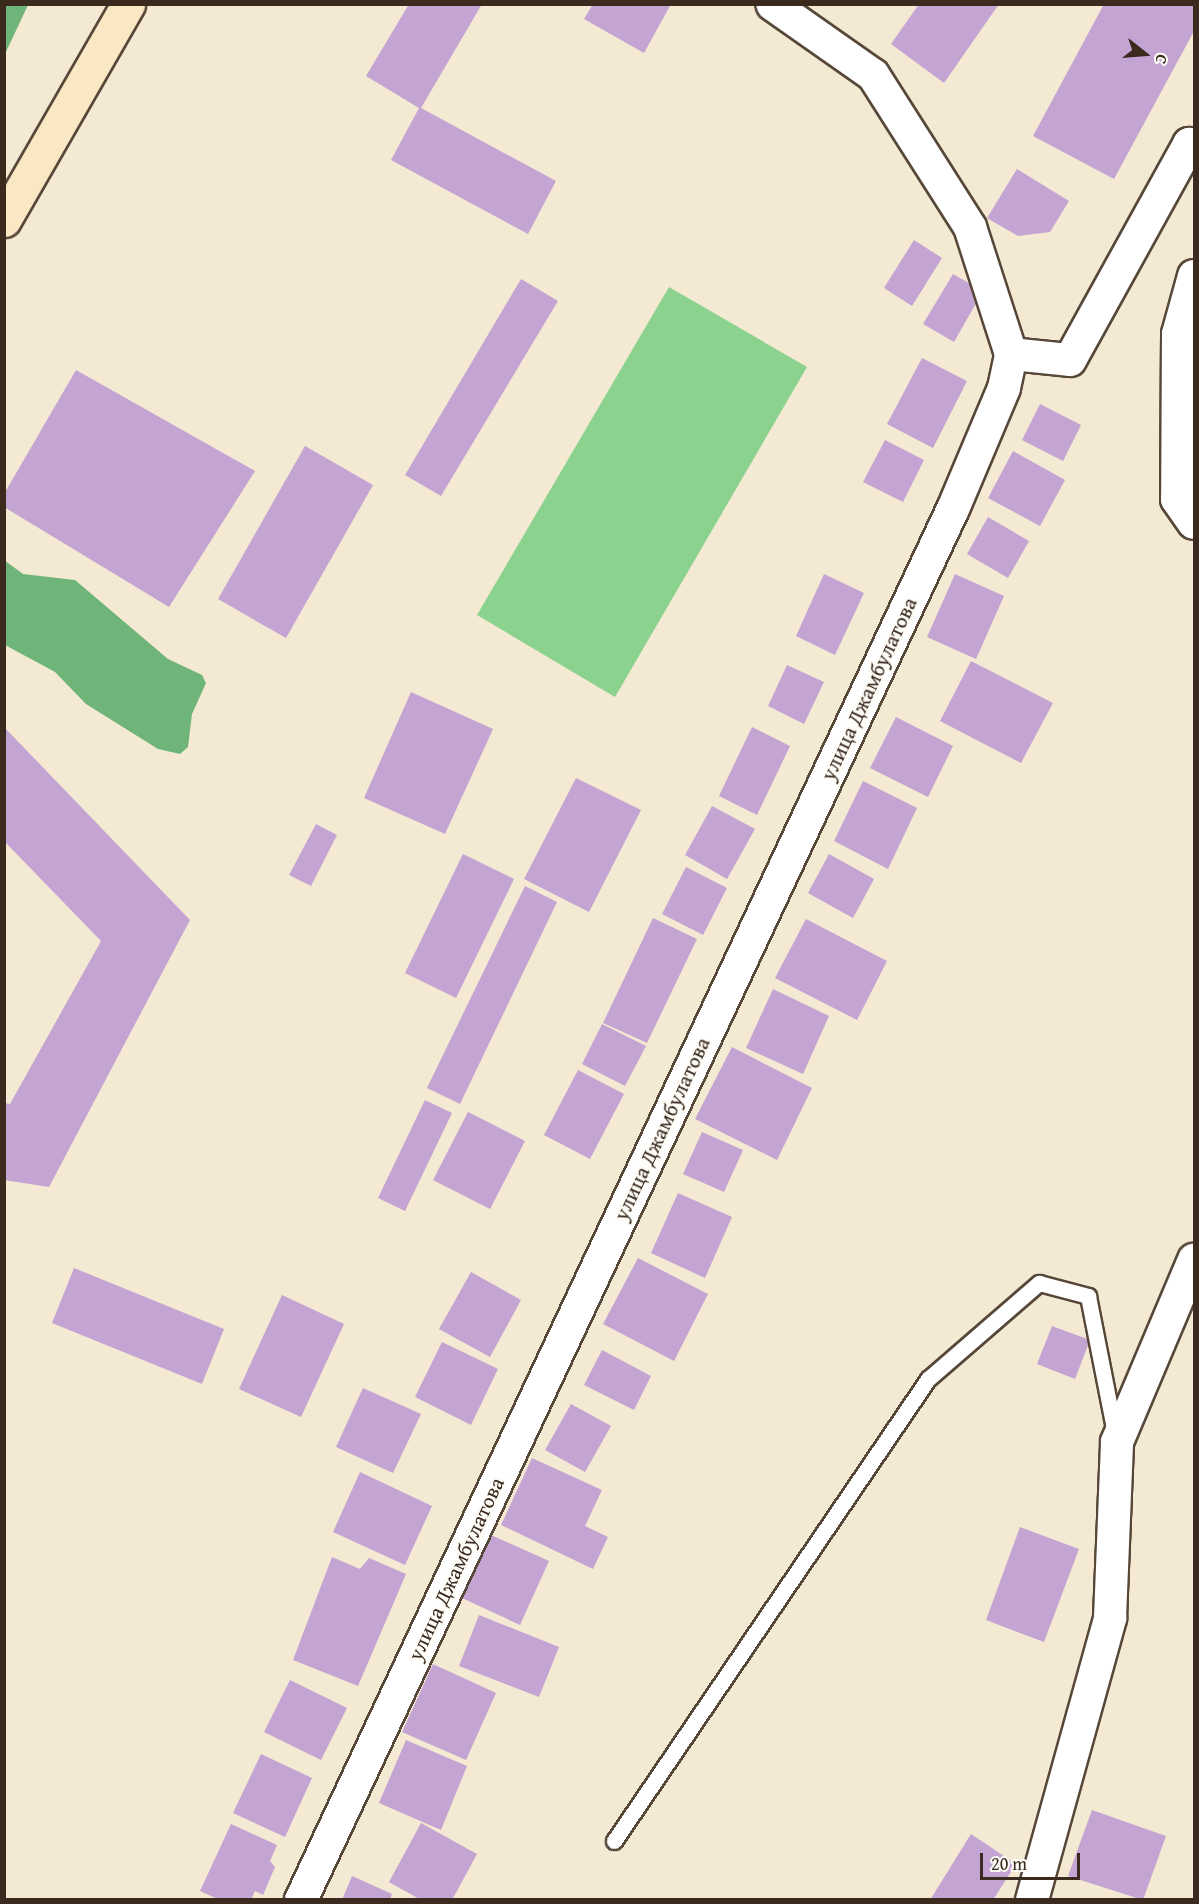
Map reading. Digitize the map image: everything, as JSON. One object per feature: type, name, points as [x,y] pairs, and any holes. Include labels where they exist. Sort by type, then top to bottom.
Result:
[{"type":"main road","points":[[4,183],[102,4]]},
{"type":"main road","points":[[4,220],[128,4]]},
{"type":"street","points":[[772,4],[873,75],[970,227],[1011,354],[1070,360],[1189,144],[1194,144]]},
{"type":"street","points":[[1194,276],[1178,334],[1178,499],[1194,523]]},
{"type":"street","name":"улица Джамбулатова","points":[[302,1899],[953,509],[1004,388],[1011,354]]},
{"type":"street","points":[[1032,1899],[1110,1618],[1117,1442],[1194,1260]]},
{"type":"lane","points":[[614,1841],[928,1379],[1038,1283],[1088,1296],[1117,1442]]},
{"type":"green space","points":[[4,5],[28,5],[5,54]]},
{"type":"green space","points":[[669,287],[807,367],[615,697],[477,615]]},
{"type":"green space","points":[[4,560],[23,574],[75,580],[168,659],[202,675],[206,683],[192,714],[188,747],[180,754],[158,749],[86,704],[55,672],[5,645]]},
{"type":"building","points":[[409,4],[482,4],[421,108],[556,181],[528,234],[391,160],[419,108],[366,76]]},
{"type":"building","points":[[593,4],[671,4],[644,53],[584,19]]},
{"type":"building","points":[[919,4],[999,4],[944,83],[891,44]]},
{"type":"building","points":[[1104,4],[1194,4],[1194,31],[1114,179],[1033,136]]},
{"type":"building","points":[[1017,169],[1069,201],[1050,232],[1018,236],[987,218]]},
{"type":"building","points":[[914,240],[942,258],[912,306],[884,288]]},
{"type":"building","points":[[953,274],[983,291],[954,342],[923,324]]},
{"type":"building","points":[[521,279],[558,301],[441,496],[405,475]]},
{"type":"building","points":[[922,358],[967,381],[933,448],[887,424]]},
{"type":"building","points":[[76,370],[255,471],[169,607],[4,507],[4,494]]},
{"type":"building","points":[[1040,404],[1081,425],[1063,461],[1022,440]]},
{"type":"building","points":[[885,440],[924,460],[903,502],[863,482]]},
{"type":"building","points":[[305,446],[373,485],[286,638],[218,599]]},
{"type":"building","points":[[1013,451],[1065,480],[1040,526],[988,498]]},
{"type":"building","points":[[988,517],[1029,541],[1008,578],[967,554]]},
{"type":"building","points":[[824,574],[864,593],[835,655],[796,636]]},
{"type":"building","points":[[955,574],[1004,596],[976,659],[927,637]]},
{"type":"building","points":[[971,661],[1053,703],[1021,763],[940,721]]},
{"type":"building","points":[[787,665],[824,682],[804,724],[768,706]]},
{"type":"building","points":[[411,692],[493,729],[445,834],[364,798]]},
{"type":"building","points":[[896,717],[953,746],[928,797],[870,768]]},
{"type":"building","points":[[4,727],[190,920],[49,1187],[4,1180],[4,1103],[10,1104],[101,941],[4,841]]},
{"type":"building","points":[[752,727],[790,746],[757,815],[719,796]]},
{"type":"building","points":[[576,778],[641,810],[589,912],[524,879]]},
{"type":"building","points":[[863,781],[917,808],[888,869],[834,841]]},
{"type":"building","points":[[712,806],[755,829],[727,879],[685,855]]},
{"type":"building","points":[[316,824],[337,835],[311,886],[289,875]]},
{"type":"building","points":[[463,854],[514,879],[456,998],[405,973]]},
{"type":"building","points":[[829,854],[874,879],[853,918],[808,893]]},
{"type":"building","points":[[686,867],[727,888],[703,935],[662,914]]},
{"type":"building","points":[[525,886],[557,902],[460,1104],[427,1088]]},
{"type":"building","points":[[653,918],[697,939],[647,1043],[603,1023]]},
{"type":"building","points":[[806,919],[887,961],[857,1020],[775,978]]},
{"type":"building","points":[[773,989],[829,1016],[803,1074],[746,1048]]},
{"type":"building","points":[[602,1024],[646,1046],[625,1086],[582,1064]]},
{"type":"building","points":[[732,1047],[812,1088],[777,1160],[695,1119]]},
{"type":"building","points":[[578,1070],[624,1094],[590,1159],[544,1135]]},
{"type":"building","points":[[425,1100],[452,1113],[405,1211],[378,1198]]},
{"type":"building","points":[[468,1112],[525,1141],[490,1209],[433,1180]]},
{"type":"building","points":[[702,1132],[743,1150],[724,1192],[683,1174]]},
{"type":"building","points":[[678,1193],[732,1217],[705,1278],[651,1253]]},
{"type":"building","points":[[638,1258],[708,1294],[674,1361],[603,1324]]},
{"type":"building","points":[[74,1268],[224,1329],[202,1384],[52,1323]]},
{"type":"building","points":[[471,1272],[521,1300],[490,1357],[439,1329]]},
{"type":"building","points":[[282,1295],[344,1324],[301,1417],[239,1389]]},
{"type":"building","points":[[1052,1326],[1090,1340],[1075,1379],[1037,1364]]},
{"type":"building","points":[[442,1342],[498,1369],[471,1425],[415,1397]]},
{"type":"building","points":[[602,1350],[651,1376],[634,1410],[584,1385]]},
{"type":"building","points":[[363,1388],[421,1414],[393,1473],[336,1447]]},
{"type":"building","points":[[571,1404],[611,1426],[585,1472],[545,1450]]},
{"type":"building","points":[[532,1458],[602,1490],[585,1526],[608,1537],[593,1569],[501,1525]]},
{"type":"building","points":[[360,1472],[432,1506],[405,1565],[333,1532]]},
{"type":"building","points":[[1020,1527],[1079,1549],[1044,1642],[986,1620]]},
{"type":"building","points":[[491,1535],[549,1561],[520,1625],[462,1598]]},
{"type":"building","points":[[332,1557],[360,1569],[369,1558],[406,1574],[358,1686],[293,1660]]},
{"type":"building","points":[[479,1615],[559,1647],[539,1697],[459,1666]]},
{"type":"building","points":[[433,1664],[496,1693],[466,1760],[402,1732]]},
{"type":"building","points":[[290,1680],[347,1708],[321,1760],[264,1732]]},
{"type":"building","points":[[406,1740],[467,1766],[441,1830],[379,1803]]},
{"type":"building","points":[[261,1754],[312,1778],[285,1837],[233,1813]]},
{"type":"building","points":[[1092,1810],[1166,1836],[1143,1900],[1068,1876]]},
{"type":"building","points":[[421,1823],[477,1854],[452,1900],[421,1900],[389,1882]]},
{"type":"building","points":[[231,1824],[277,1845],[270,1861],[275,1867],[263,1895],[255,1891],[251,1900],[220,1900],[200,1891]]},
{"type":"building","points":[[971,1834],[1016,1864],[993,1900],[930,1900]]},
{"type":"building","points":[[352,1876],[392,1894],[390,1900],[342,1900]]}]
